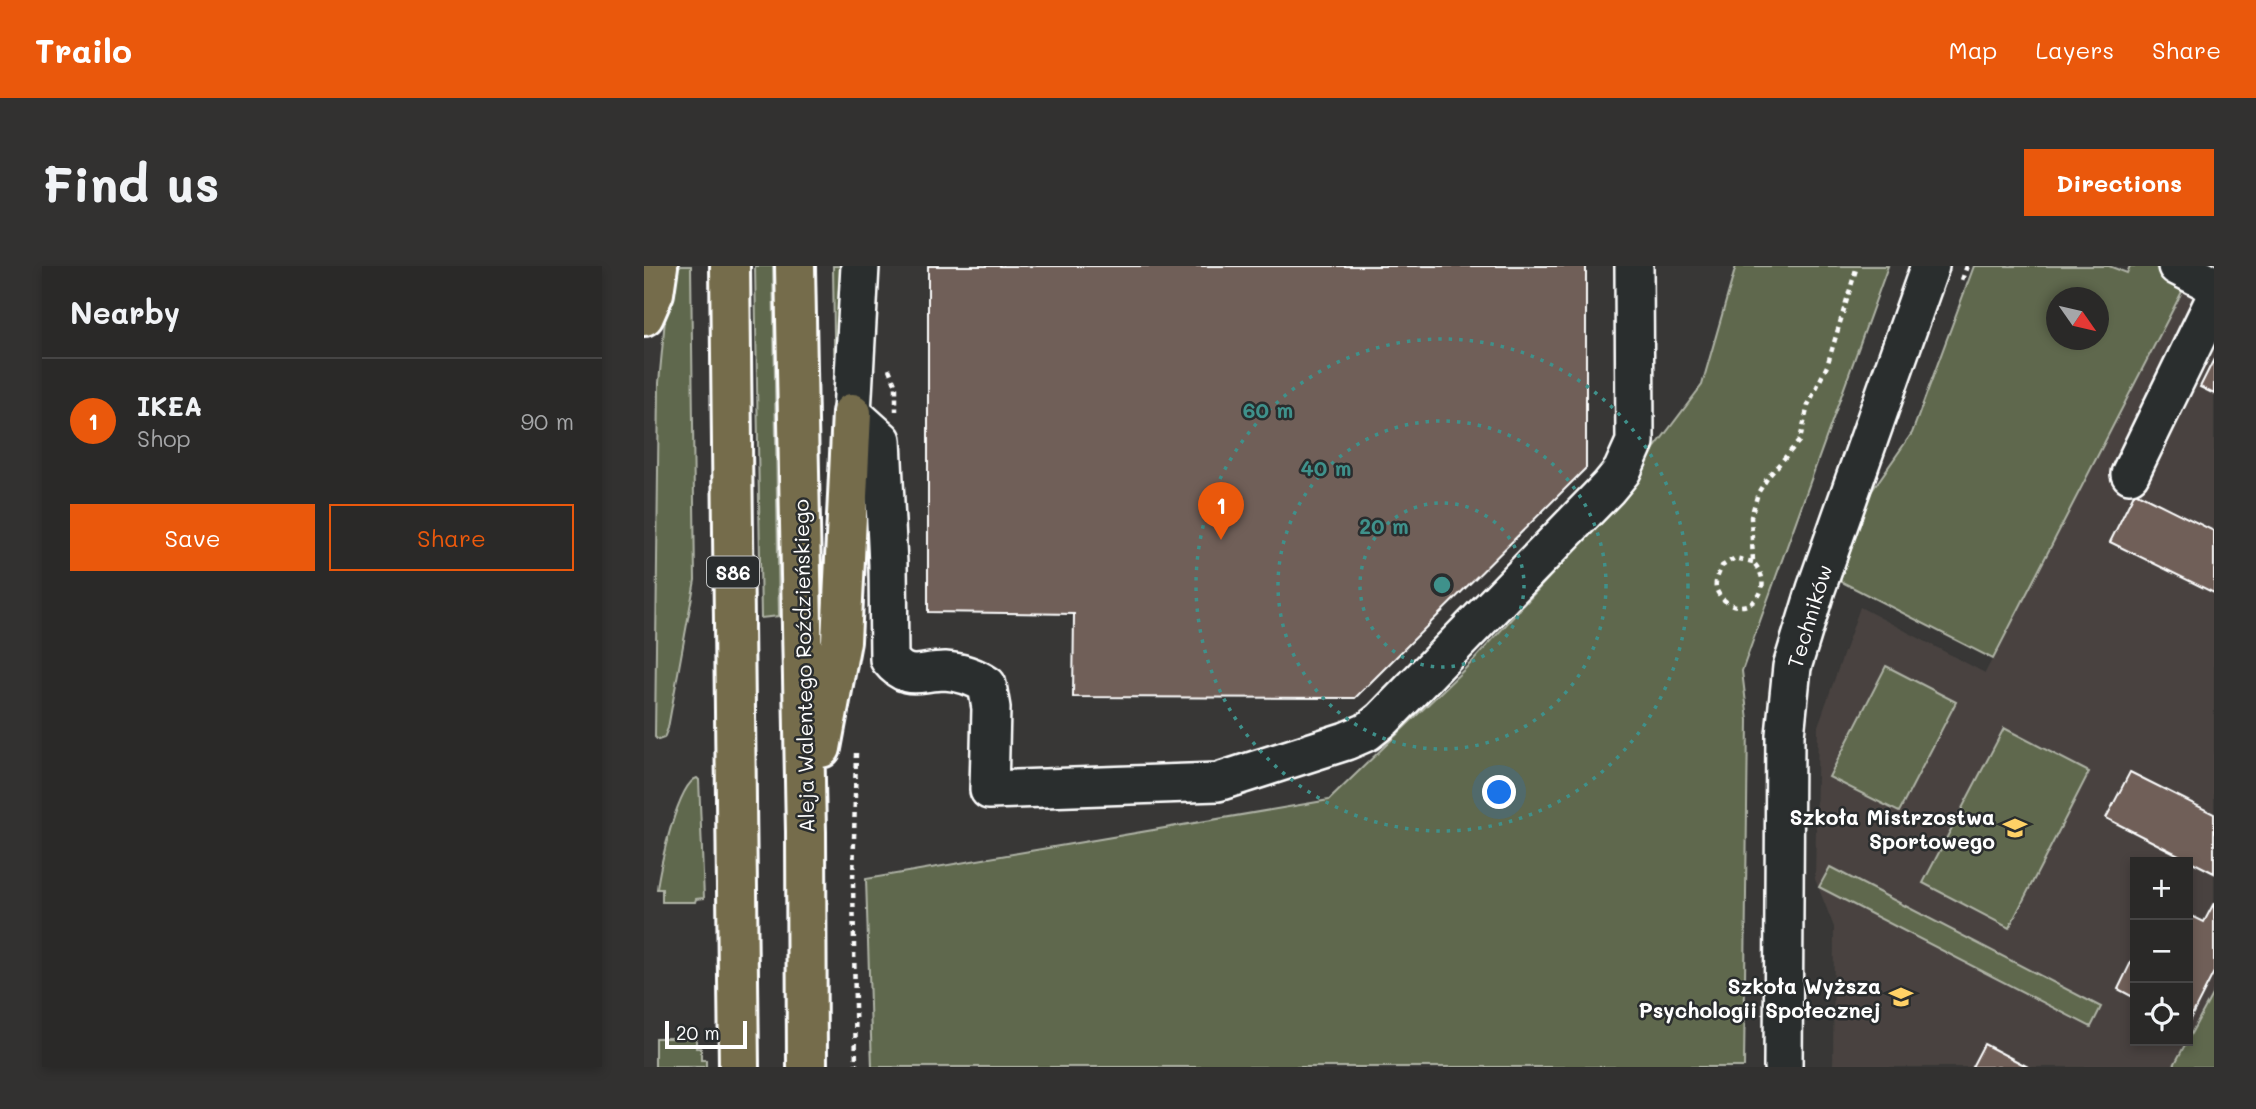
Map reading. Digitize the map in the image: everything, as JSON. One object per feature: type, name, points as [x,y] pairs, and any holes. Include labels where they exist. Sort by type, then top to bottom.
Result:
[{"type":"highway","points":[[644,316],[654,293],[658,266]]},
{"type":"highway","name":"S86","points":[[730,266],[739,1067]]},
{"type":"highway","name":"Aleja Walentego Roździeńskiego","points":[[795,266],[806,832],[807,1067]]},
{"type":"highway","points":[[806,832],[841,641],[852,413]]},
{"type":"street","points":[[860,266],[852,413],[882,440],[889,659],[898,670],[915,675],[945,671],[976,677],[987,685],[991,708],[989,790],[1218,782],[1367,732],[1393,710],[1622,471],[1635,442],[1634,266]]},
{"type":"street","name":"Techników","points":[[1783,1067],[1785,735],[1792,667],[1812,598],[1930,266]]},
{"type":"street","points":[[2177,266],[2214,285]]},
{"type":"street","points":[[2130,474],[2214,301]]},
{"type":"path","points":[[1753,562],[1735,558],[1722,566],[1715,584],[1717,592],[1727,603],[1739,607],[1754,602],[1762,591],[1764,579],[1761,570],[1753,562],[1751,517],[1758,493],[1800,440],[1808,405],[1827,366],[1857,266]]},
{"type":"path","points":[[1958,291],[1967,266]]},
{"type":"path","points":[[853,882],[856,1067]]},
{"type":"shaded area","points":[[2187,282],[2214,296],[2214,991],[2193,1030],[2193,857],[2130,857],[2130,1046],[2184,1046],[2173,1067],[1833,1067],[1834,927],[1815,879],[1818,726],[1860,607],[1985,673]]},
{"type":"green space","points":[[670,266],[691,266],[695,580],[668,728],[664,738],[658,740],[655,737],[659,383]]},
{"type":"green space","points":[[755,266],[773,266],[779,616],[761,618]]},
{"type":"green space","points":[[833,266],[844,266],[835,407]]},
{"type":"green space","points":[[1736,266],[1888,266],[1742,671],[1748,720],[1744,1067],[872,1067],[866,879],[1329,800],[1473,661],[1594,528],[1702,385]]},
{"type":"green space","points":[[1974,266],[2109,266],[2127,273],[2130,266],[2155,266],[2187,282],[1993,659],[1840,581],[1871,492],[1912,433]]},
{"type":"green space","points":[[1886,666],[1956,702],[1899,812],[1829,777]]},
{"type":"green space","points":[[2004,728],[2089,772],[2009,928],[1923,883]]},
{"type":"green space","points":[[697,778],[704,898],[696,899],[695,902],[662,902],[662,889],[657,889],[671,828],[683,795],[690,783]]},
{"type":"green space","points":[[1830,867],[2101,1007],[2091,1027],[1819,887]]},
{"type":"green space","points":[[2214,991],[2214,1067],[2173,1067],[2184,1046],[2193,1046],[2193,1030]]},
{"type":"green space","points":[[655,1038],[696,1038],[696,1048],[701,1048],[701,1060],[706,1060],[706,1067],[655,1067]]},
{"type":"building","points":[[928,266],[1586,266],[1586,468],[1355,698],[1073,697],[1074,614],[928,612]]},
{"type":"building","points":[[2214,359],[2214,394],[2200,387]]},
{"type":"building","points":[[2135,492],[2214,531],[2214,593],[2110,542]]},
{"type":"building","points":[[2130,772],[2214,814],[2214,873],[2193,862],[2193,857],[2183,857],[2106,818]]},
{"type":"building","points":[[2214,903],[2214,972],[2193,1013],[2193,916],[2204,922]]},
{"type":"building","points":[[2130,964],[2130,995],[2118,989]]},
{"type":"building","points":[[1984,1044],[2028,1067],[1972,1067]]},
{"type":"place","name":"IKEA","points":[[1221,540]]},
{"type":"place","name":"Szkoła Mistrzostwa Sportowego","points":[[2015,828]]},
{"type":"place","name":"Szkoła Wyższa Psychologii Społecznej","points":[[1901,997]]}]
